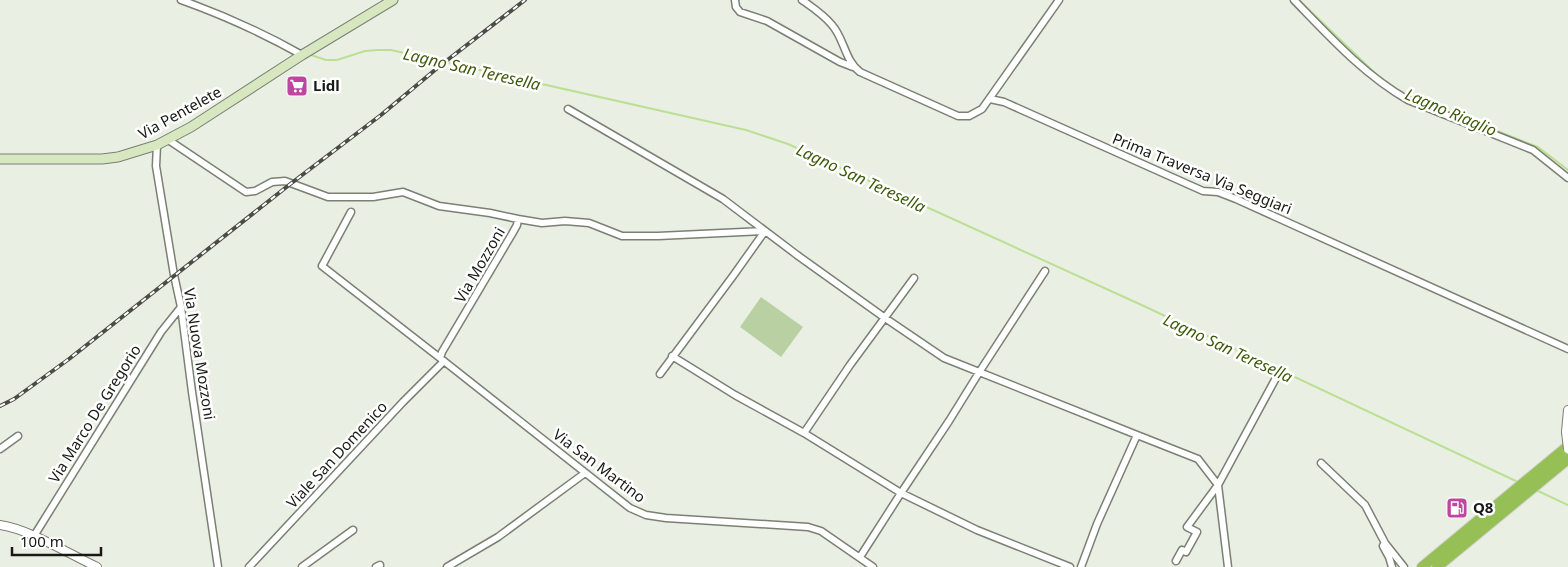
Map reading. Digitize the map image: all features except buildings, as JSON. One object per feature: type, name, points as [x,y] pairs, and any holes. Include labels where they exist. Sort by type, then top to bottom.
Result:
[{"type":"highway","points":[[1422,567],[1568,448]]},
{"type":"highway","points":[[1437,567],[1568,459]]},
{"type":"main road","name":"Via Pentelete","points":[[0,159],[102,159],[118,157],[157,145],[208,116],[302,54],[393,0]]},
{"type":"street","points":[[181,0],[266,35],[302,54]]},
{"type":"street","points":[[735,0],[736,7],[740,12],[767,21],[860,72],[958,116],[969,116],[982,109],[1059,0]]},
{"type":"street","points":[[802,0],[833,25],[853,67]]},
{"type":"street","points":[[1294,0],[1343,49],[1396,93],[1416,103],[1533,150],[1568,178]]},
{"type":"street","name":"Prima Traversa Via Seggiari","points":[[990,99],[1004,102],[1204,191],[1218,192],[1236,199],[1568,349]]},
{"type":"street","points":[[568,109],[723,199],[885,318],[944,358],[1198,459],[1218,485],[1228,567]]},
{"type":"street","name":"Via Mozzoni","points":[[167,139],[246,192],[255,191],[272,182],[284,180],[328,197],[374,197],[403,192],[439,206],[518,219],[515,229],[442,352],[442,360]]},
{"type":"street","name":"Via Nuova Mozzoni","points":[[157,145],[156,166],[181,307],[218,567]]},
{"type":"street","name":"Via San Martino","points":[[351,212],[322,266],[630,508],[646,515],[666,518],[808,527],[821,531],[873,567]]},
{"type":"street","points":[[518,219],[542,224],[565,221],[588,223],[622,236],[765,231]]},
{"type":"street","points":[[660,374],[765,231]]},
{"type":"street","points":[[860,558],[1046,271]]},
{"type":"street","points":[[804,433],[850,364],[914,278]]},
{"type":"street","name":"Via Marco De Gregorio","points":[[34,536],[161,332],[181,307]]},
{"type":"street","points":[[672,356],[735,395],[804,433],[901,493],[977,530],[1070,567]]},
{"type":"street","name":"Viale San Domenico","points":[[249,567],[442,360]]},
{"type":"street","points":[[1176,561],[1182,550],[1186,552],[1197,532],[1187,527],[1218,485],[1278,376]]},
{"type":"street","points":[[1568,410],[1566,432],[1568,448]]},
{"type":"street","points":[[1081,567],[1097,524],[1137,435]]},
{"type":"street","points":[[0,449],[18,436]]},
{"type":"street","points":[[1321,464],[1365,505],[1385,543],[1403,567]]},
{"type":"street","points":[[448,567],[498,537],[585,473]]},
{"type":"street","points":[[0,525],[15,528],[34,536],[97,567]]},
{"type":"street","points":[[302,567],[353,530]]},
{"type":"street","points":[[1385,543],[1383,546],[1392,567]]},
{"type":"green space","points":[[761,297],[803,327],[781,357],[740,327]]},
{"type":"waterway","name":"Lagno Riaglio","points":[[1299,0],[1377,75],[1404,94],[1538,147],[1568,170]]},
{"type":"waterway","name":"Lagno San Teresella","points":[[308,54],[326,60],[337,60],[365,51],[391,50],[746,130],[788,144],[1146,307],[1518,482]]},
{"type":"waterway","points":[[1536,490],[1568,505]]},
{"type":"railway","points":[[0,406],[14,399],[69,359],[525,0]]},
{"type":"place","name":"Lidl","points":[[297,86]]},
{"type":"place","name":"Q8","points":[[1457,508]]}]
